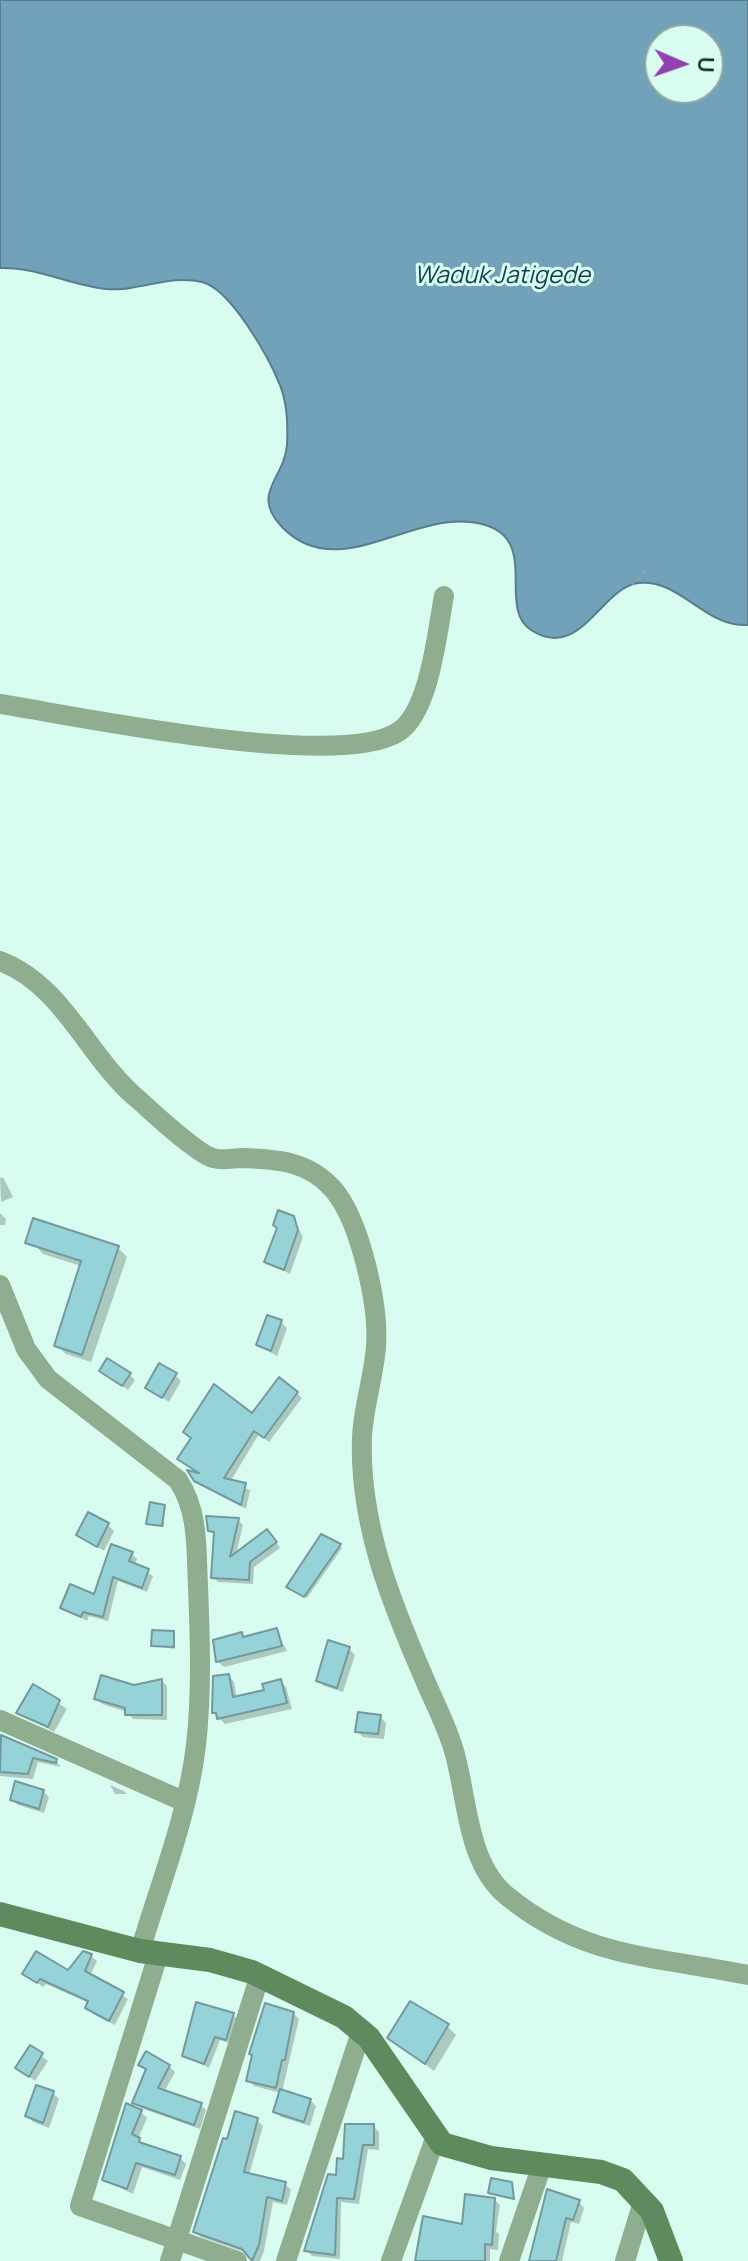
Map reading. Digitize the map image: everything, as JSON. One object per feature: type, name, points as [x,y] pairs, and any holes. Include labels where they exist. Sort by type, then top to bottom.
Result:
[{"type":"street","points":[[0,704],[297,746],[386,737],[399,732],[415,713],[425,687],[444,596]]},
{"type":"street","points":[[0,961],[20,969],[52,997],[135,1097],[211,1158],[271,1159],[305,1166],[333,1189],[347,1213],[361,1250],[376,1343],[362,1435],[363,1484],[376,1552],[395,1611],[454,1749],[472,1842],[503,1893],[551,1929],[596,1947],[748,1975]]},
{"type":"street","points":[[0,1285],[34,1364],[48,1379],[178,1480],[190,1499],[195,1520],[199,1627],[196,1745],[149,1953],[80,2206],[237,2261]]},
{"type":"street","points":[[0,1720],[185,1802]]},
{"type":"street","points":[[0,1914],[149,1953],[210,1960],[260,1975],[344,2017],[362,2029],[435,2139],[491,2158],[601,2172],[623,2180],[652,2211],[671,2261]]},
{"type":"street","points":[[170,2261],[260,1975]]},
{"type":"street","points":[[286,2261],[362,2029]]},
{"type":"street","points":[[391,2261],[435,2139]]},
{"type":"street","points":[[509,2261],[542,2165]]},
{"type":"street","points":[[625,2261],[643,2202]]},
{"type":"path","points":[[633,585],[647,568]]},
{"type":"water","name":"Waduk Jatigede","points":[[0,0],[748,0],[748,625],[719,619],[667,588],[653,583],[638,583],[613,597],[577,631],[563,637],[548,637],[531,630],[521,619],[517,604],[516,570],[507,539],[493,528],[470,522],[422,528],[349,548],[325,549],[303,543],[282,527],[269,505],[271,486],[285,457],[287,445],[282,392],[258,342],[225,297],[213,287],[190,280],[106,289],[14,268],[0,268]]},
{"type":"building","points":[[278,1210],[294,1216],[298,1230],[284,1270],[264,1262],[277,1228],[273,1225]]},
{"type":"building","points":[[33,1218],[119,1246],[82,1355],[54,1346],[81,1261],[25,1243]]},
{"type":"building","points":[[267,1315],[282,1320],[271,1351],[256,1345]]},
{"type":"building","points":[[107,1358],[131,1373],[122,1386],[99,1371]]},
{"type":"building","points":[[159,1363],[177,1373],[162,1398],[145,1388]]},
{"type":"building","points":[[279,1377],[298,1392],[264,1438],[254,1431],[224,1478],[246,1483],[241,1505],[194,1481],[187,1470],[199,1473],[177,1459],[191,1438],[183,1432],[214,1384],[252,1413]]},
{"type":"building","points":[[150,1502],[165,1505],[162,1526],[146,1524]]},
{"type":"building","points":[[88,1512],[109,1523],[97,1547],[76,1535]]},
{"type":"building","points":[[206,1516],[239,1518],[230,1557],[267,1529],[277,1542],[250,1562],[249,1580],[211,1578],[214,1532],[208,1531]]},
{"type":"building","points":[[321,1534],[341,1544],[304,1597],[286,1587]]},
{"type":"building","points":[[111,1544],[133,1552],[129,1561],[149,1569],[142,1588],[113,1577],[103,1617],[83,1612],[81,1617],[60,1608],[70,1584],[94,1594]]},
{"type":"building","points":[[277,1628],[282,1646],[216,1662],[213,1640],[242,1632],[243,1637]]},
{"type":"building","points":[[152,1630],[174,1631],[174,1647],[151,1646]]},
{"type":"building","points":[[328,1640],[350,1647],[337,1688],[316,1681]]},
{"type":"building","points":[[229,1674],[233,1697],[264,1690],[262,1684],[281,1679],[287,1703],[217,1719],[216,1713],[212,1713],[213,1676]]},
{"type":"building","points":[[101,1675],[134,1685],[162,1679],[162,1715],[125,1715],[125,1708],[94,1699]]},
{"type":"building","points":[[33,1684],[60,1700],[48,1727],[16,1713]]},
{"type":"building","points":[[358,1712],[381,1715],[378,1734],[355,1732]]},
{"type":"building","points":[[1,1735],[57,1759],[56,1763],[33,1758],[28,1774],[0,1772]]},
{"type":"building","points":[[15,1781],[44,1790],[39,1809],[10,1800]]},
{"type":"building","points":[[36,1951],[68,1970],[83,1951],[92,1954],[85,1971],[124,1992],[109,2021],[85,2008],[88,2001],[40,1979],[37,1983],[22,1974]]},
{"type":"building","points":[[410,2001],[449,2024],[425,2064],[387,2038]]},
{"type":"building","points":[[196,2002],[234,2013],[226,2040],[215,2037],[204,2064],[182,2056]]},
{"type":"building","points":[[265,2003],[294,2012],[276,2088],[246,2081],[252,2055],[249,2054]]},
{"type":"building","points":[[30,2045],[43,2053],[29,2077],[15,2068]]},
{"type":"building","points":[[146,2051],[170,2065],[158,2088],[202,2103],[194,2125],[132,2103],[146,2069],[138,2065]]},
{"type":"building","points":[[36,2085],[54,2091],[43,2123],[25,2116]]},
{"type":"building","points":[[280,2089],[311,2099],[304,2122],[273,2112]]},
{"type":"building","points":[[126,2103],[142,2110],[132,2134],[140,2138],[139,2142],[181,2156],[175,2175],[136,2163],[127,2189],[102,2180]]},
{"type":"building","points":[[235,2111],[258,2118],[244,2172],[286,2182],[282,2201],[267,2197],[259,2245],[252,2261],[242,2249],[193,2232],[223,2138],[227,2139]]},
{"type":"building","points":[[345,2124],[374,2124],[374,2145],[363,2145],[354,2199],[337,2198],[335,2255],[304,2251],[328,2174],[336,2175],[337,2158],[343,2159]]},
{"type":"building","points":[[491,2178],[512,2182],[514,2199],[488,2193]]},
{"type":"building","points":[[547,2189],[580,2200],[573,2220],[566,2218],[556,2261],[529,2261]]},
{"type":"building","points":[[465,2194],[495,2198],[492,2245],[485,2244],[485,2261],[415,2261],[423,2216],[462,2224]]}]
